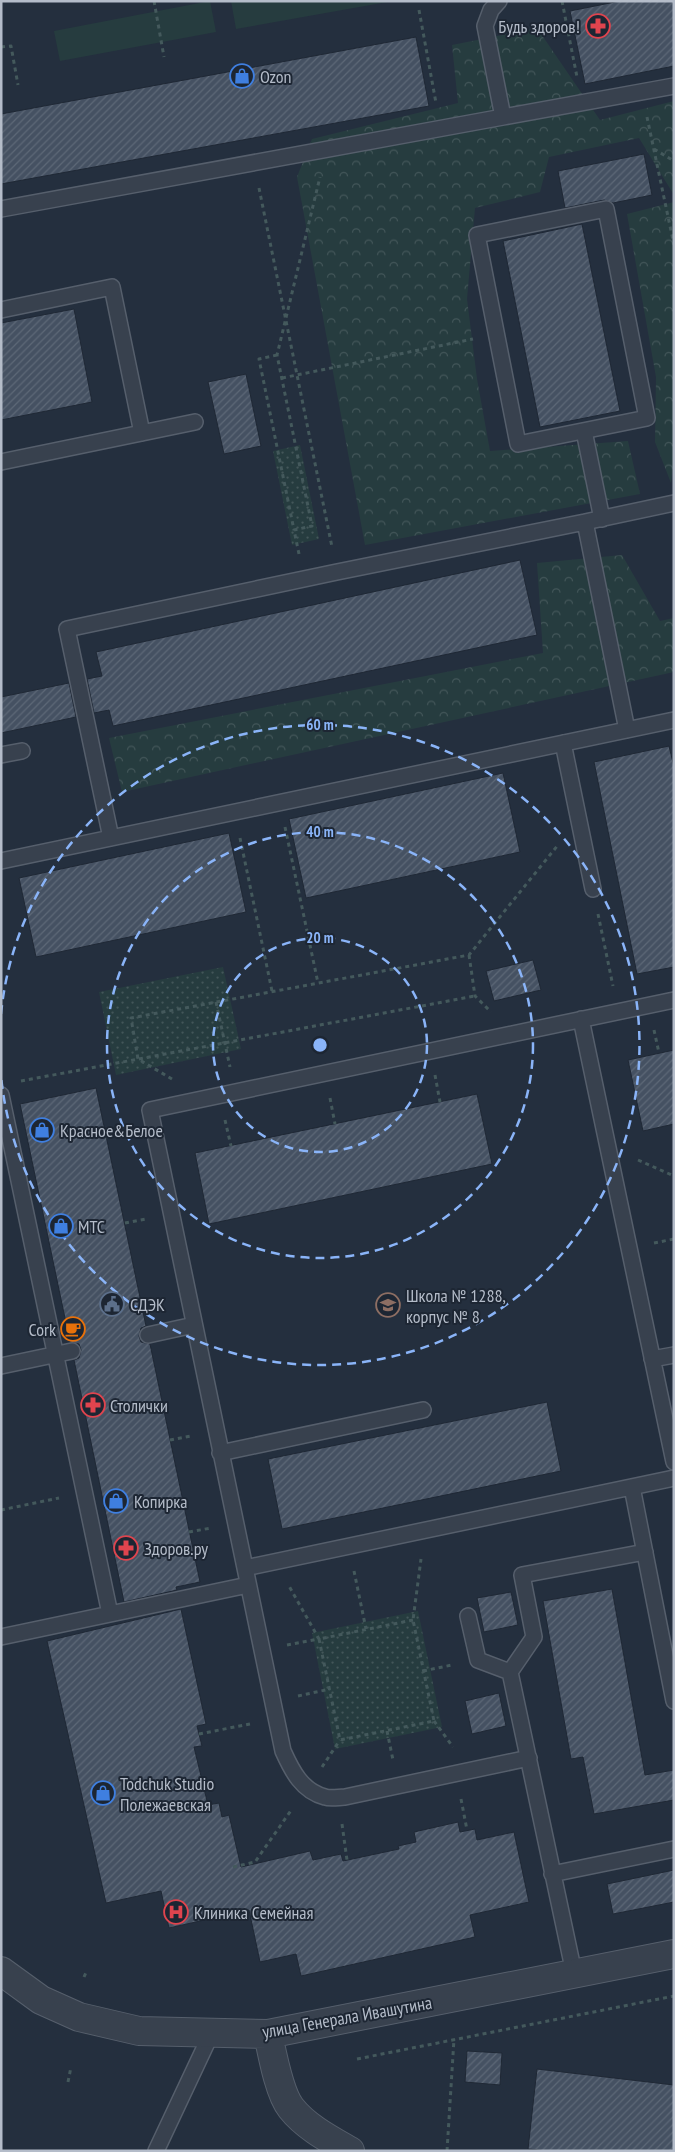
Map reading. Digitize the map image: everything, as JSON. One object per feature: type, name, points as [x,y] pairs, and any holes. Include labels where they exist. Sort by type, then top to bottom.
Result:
[{"type":"street","name":"улица Генерала Ивашутина","points":[[1,1971],[41,2000],[79,2017],[139,2031],[268,2034],[674,1954]]},
{"type":"street","points":[[268,2034],[274,2068],[290,2107],[317,2131],[350,2151]]},
{"type":"lane","points":[[499,1],[491,10],[486,26],[503,117]]},
{"type":"lane","points":[[1,209],[674,86]]},
{"type":"lane","points":[[606,209],[647,418],[518,444],[496,335],[476,235],[606,209]]},
{"type":"lane","points":[[1,310],[112,287],[142,433]]},
{"type":"lane","points":[[1,462],[195,422]]},
{"type":"lane","points":[[584,431],[602,519]]},
{"type":"lane","points":[[111,838],[67,629],[674,503]]},
{"type":"lane","points":[[585,522],[627,730]]},
{"type":"lane","points":[[1,861],[674,720]]},
{"type":"lane","points":[[563,744],[593,889]]},
{"type":"lane","points":[[1,755],[22,751]]},
{"type":"lane","points":[[529,1758],[345,1797],[326,1797],[307,1788],[293,1773],[283,1752],[150,1110],[674,1000]]},
{"type":"lane","points":[[581,1019],[674,1462]]},
{"type":"lane","points":[[1,1095],[110,1614]]},
{"type":"lane","points":[[148,1335],[194,1325]]},
{"type":"lane","points":[[1,1366],[72,1351]]},
{"type":"lane","points":[[652,1359],[674,1355]]},
{"type":"lane","points":[[220,1453],[423,1410]]},
{"type":"lane","points":[[245,1568],[674,1478]]},
{"type":"lane","points":[[632,1487],[674,1701]]},
{"type":"lane","points":[[574,1973],[510,1672],[534,1637],[522,1575],[645,1552]]},
{"type":"lane","points":[[1,1637],[248,1586]]},
{"type":"lane","points":[[468,1616],[478,1660],[510,1672]]},
{"type":"lane","points":[[552,1874],[674,1849]]},
{"type":"lane","points":[[156,2151],[211,2034]]},
{"type":"path","points":[[154,1],[164,57]]},
{"type":"path","points":[[562,1],[582,103]]},
{"type":"path","points":[[418,10],[441,128]]},
{"type":"path","points":[[1,47],[10,46],[18,85]]},
{"type":"path","points":[[646,112],[674,245]]},
{"type":"path","points":[[654,148],[674,161]]},
{"type":"path","points":[[294,530],[312,526],[277,355],[322,168]]},
{"type":"path","points":[[258,186],[337,572]]},
{"type":"path","points":[[282,378],[496,335]]},
{"type":"path","points":[[277,355],[259,359],[304,579]]},
{"type":"path","points":[[280,802],[318,983]]},
{"type":"path","points":[[235,812],[272,991]]},
{"type":"path","points":[[204,1098],[138,1059],[131,1018],[469,955],[578,819]]},
{"type":"path","points":[[593,889],[618,1012]]},
{"type":"path","points":[[469,955],[475,996],[514,1033]]},
{"type":"path","points":[[11,1083],[475,996]]},
{"type":"path","points":[[216,1002],[235,1092]]},
{"type":"path","points":[[608,1148],[674,1176]]},
{"type":"path","points":[[1,1510],[84,1492]]},
{"type":"path","points":[[275,1562],[320,1639],[340,1740],[434,1721],[413,1620],[424,1531]]},
{"type":"path","points":[[348,1546],[366,1630]]},
{"type":"path","points":[[262,1651],[413,1620]]},
{"type":"path","points":[[199,1734],[251,1724]]},
{"type":"path","points":[[459,1790],[468,1830]]},
{"type":"path","points":[[234,1867],[255,1862],[297,1802]]},
{"type":"path","points":[[341,1815],[347,1860]]},
{"type":"path","points":[[84,1978],[87,1970]]},
{"type":"path","points":[[357,2059],[674,1996]]},
{"type":"path","points":[[447,2151],[454,2039]]},
{"type":"path","points":[[68,2082],[71,2067]]},
{"type":"green space","points":[[210,1],[216,32],[60,61],[54,31]]},
{"type":"green space","points":[[231,1],[393,1],[236,29]]},
{"type":"green space","points":[[537,28],[600,120],[674,101],[674,195],[639,138],[549,157],[540,192],[475,208],[467,299],[477,379],[490,451],[628,441],[640,494],[365,545],[297,177],[312,139],[458,103],[452,45]]},
{"type":"green space","points":[[674,202],[674,458],[671,483],[655,442],[656,377],[627,214]]},
{"type":"green space","points":[[300,445],[319,539],[292,545],[273,451]]},
{"type":"green space","points":[[622,555],[660,621],[674,618],[674,672],[122,792],[109,738],[543,653],[537,563]]},
{"type":"green space","points":[[223,967],[241,1049],[116,1075],[99,992]]},
{"type":"green space","points":[[418,1611],[442,1727],[335,1749],[312,1633]]},
{"type":"building","points":[[620,1],[674,1],[674,66],[585,84],[570,11]]},
{"type":"building","points":[[416,37],[429,106],[1,184],[1,114]]},
{"type":"building","points":[[644,154],[652,195],[613,203],[604,200],[565,208],[558,171]]},
{"type":"building","points":[[582,224],[620,411],[540,427],[503,241]]},
{"type":"building","points":[[74,309],[92,402],[1,420],[1,323]]},
{"type":"building","points":[[246,374],[261,446],[224,454],[208,382]]},
{"type":"building","points":[[520,560],[537,635],[113,726],[109,710],[94,713],[87,679],[102,676],[96,652]]},
{"type":"building","points":[[69,683],[76,717],[1,733],[1,697]]},
{"type":"building","points":[[669,746],[674,767],[674,967],[637,974],[594,762]]},
{"type":"building","points":[[503,773],[520,852],[306,898],[289,819]]},
{"type":"building","points":[[229,833],[246,912],[36,957],[19,878]]},
{"type":"building","points":[[533,960],[541,990],[494,1001],[486,971]]},
{"type":"building","points":[[674,1050],[674,1124],[643,1131],[628,1060]]},
{"type":"building","points":[[96,1088],[146,1326],[141,1328],[139,1336],[141,1342],[150,1344],[200,1582],[176,1587],[177,1590],[124,1602],[74,1360],[79,1358],[81,1350],[79,1344],[70,1342],[20,1104]]},
{"type":"building","points":[[477,1094],[492,1164],[209,1224],[195,1153]]},
{"type":"building","points":[[547,1402],[561,1471],[282,1529],[268,1459]]},
{"type":"building","points":[[612,1589],[645,1775],[674,1770],[674,1800],[594,1814],[583,1757],[571,1759],[543,1601]]},
{"type":"building","points":[[511,1592],[518,1625],[484,1632],[477,1598]]},
{"type":"building","points":[[181,1609],[206,1724],[197,1726],[202,1746],[194,1747],[208,1805],[219,1803],[222,1817],[229,1815],[241,1867],[310,1851],[313,1860],[341,1854],[343,1861],[399,1849],[398,1846],[416,1842],[414,1832],[458,1822],[460,1832],[475,1829],[477,1840],[514,1832],[529,1902],[470,1915],[475,1937],[301,1976],[296,1954],[260,1962],[249,1910],[169,1928],[161,1891],[106,1903],[47,1641]]},
{"type":"building","points":[[499,1693],[506,1726],[472,1734],[465,1701]]},
{"type":"building","points":[[674,1870],[674,1902],[613,1914],[607,1884]]},
{"type":"building","points":[[467,2051],[502,2053],[500,2085],[465,2082]]},
{"type":"building","points":[[537,2069],[674,2085],[674,2151],[548,2151],[528,2149]]},
{"type":"place","name":"Будь здоров!","points":[[598,26]]},
{"type":"place","name":"Ozon","points":[[242,76]]},
{"type":"place","name":"Красное&Белое","points":[[42,1130]]},
{"type":"place","name":"МТС","points":[[61,1226]]},
{"type":"place","name":"СДЭК","points":[[112,1304]]},
{"type":"place","name":"Школа № 1288, корпус № 8","points":[[388,1305]]},
{"type":"place","name":"Cork","points":[[73,1329]]},
{"type":"place","name":"Столички","points":[[93,1405]]},
{"type":"place","name":"Копирка","points":[[116,1501]]},
{"type":"place","name":"Здоров.ру","points":[[126,1548]]},
{"type":"place","name":"Todchuk Studio Полежаевская","points":[[103,1793]]},
{"type":"place","name":"Клиника Семейная","points":[[176,1912]]}]
